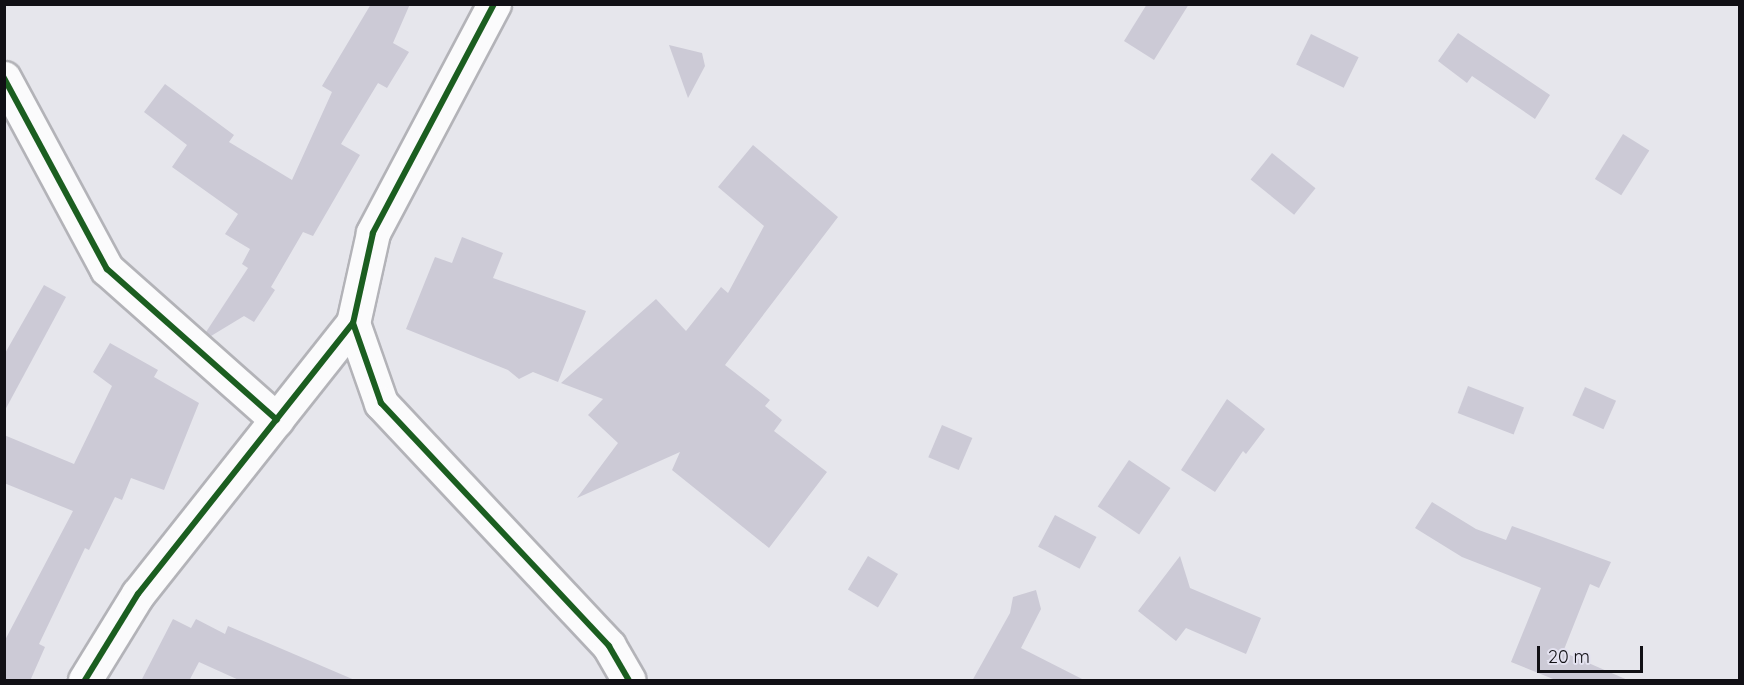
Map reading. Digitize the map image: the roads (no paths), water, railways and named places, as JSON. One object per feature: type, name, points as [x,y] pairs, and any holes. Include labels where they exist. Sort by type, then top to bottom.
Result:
[{"type":"street","points":[[85,681],[138,594],[353,323],[374,233],[494,4]]},
{"type":"street","points":[[4,78],[107,269],[277,420]]},
{"type":"street","points":[[353,323],[381,404],[609,646],[629,681]]}]
